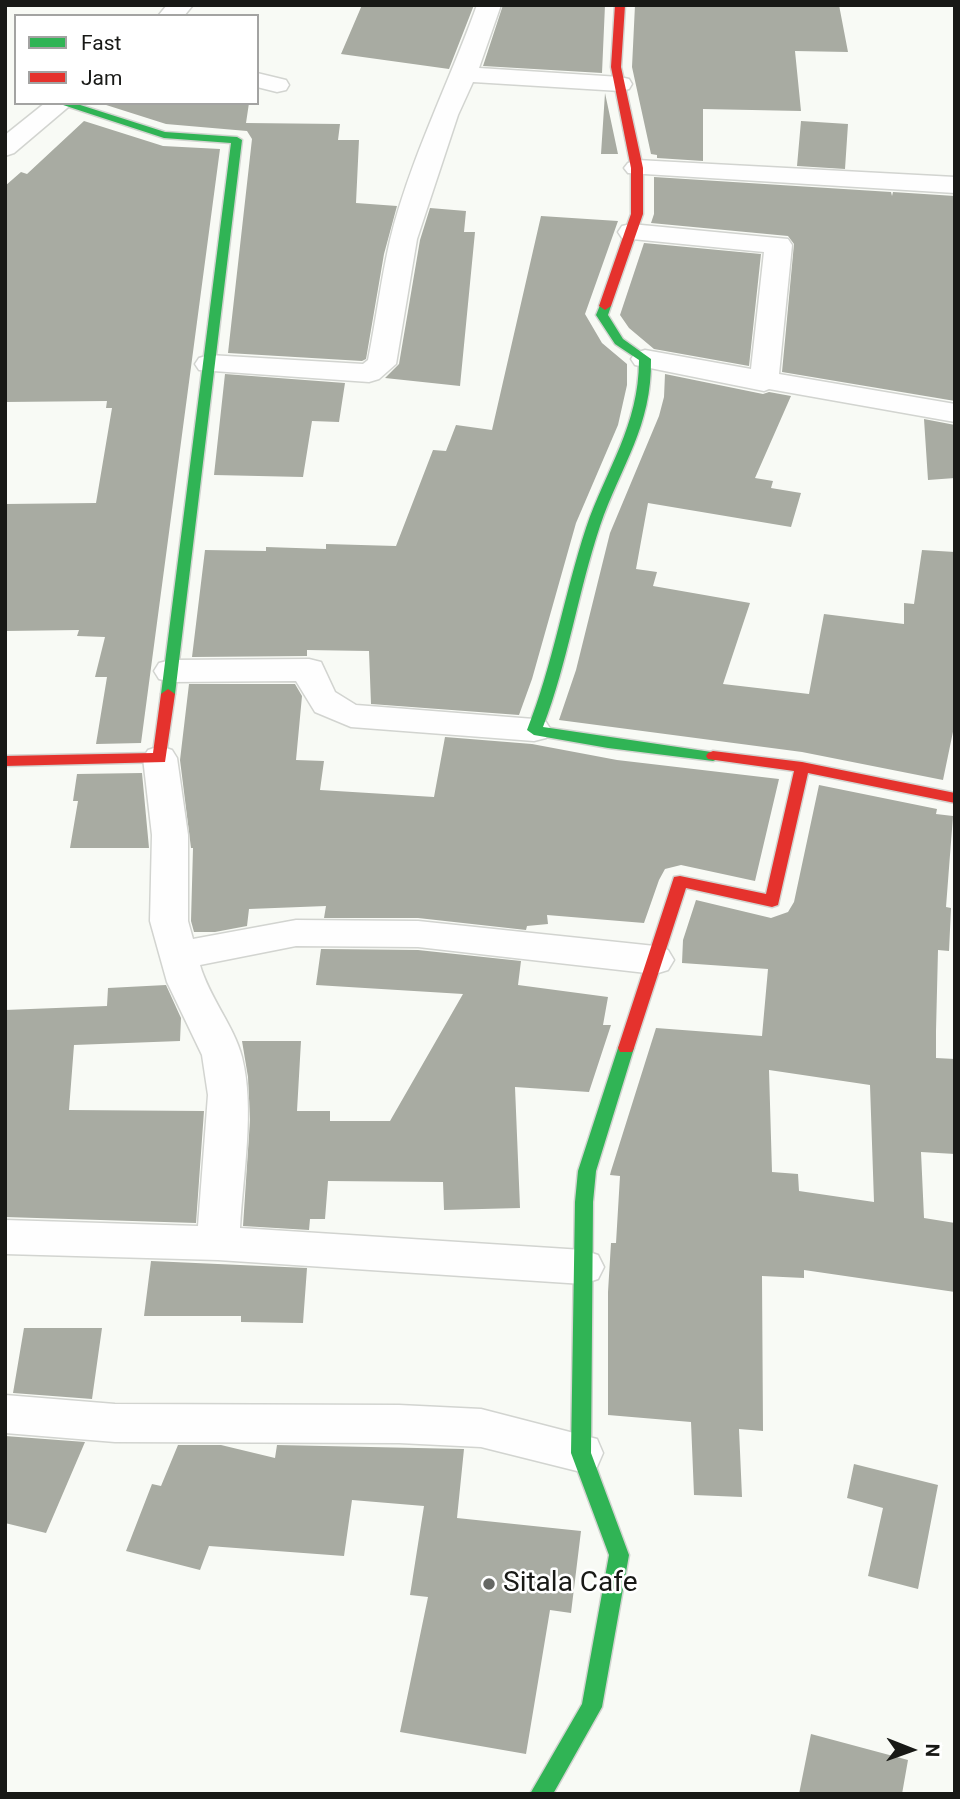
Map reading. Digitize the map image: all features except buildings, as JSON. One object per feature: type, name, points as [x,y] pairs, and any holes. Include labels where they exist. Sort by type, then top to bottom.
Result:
[{"type":"street","points":[[209,364],[369,373],[382,365],[404,239],[445,115],[465,74],[489,5]]},
{"type":"street","points":[[620,5],[616,67],[637,168],[637,214],[602,315],[610,333],[625,347],[645,359],[764,382],[955,413]]},
{"type":"street","points":[[465,74],[620,84]]},
{"type":"street","points":[[9,142],[58,105]]},
{"type":"street","points":[[67,105],[164,135],[237,140],[160,758],[170,835],[169,921],[186,982],[222,1055],[228,1096],[218,1243]]},
{"type":"street","points":[[637,168],[955,185]]},
{"type":"street","points":[[631,232],[778,245],[764,382]]},
{"type":"street","points":[[534,730],[550,691],[594,523],[640,420],[648,379],[645,359]]},
{"type":"street","points":[[171,671],[309,670],[317,691],[328,707],[351,716],[534,730],[608,743],[802,767],[955,798]]},
{"type":"street","points":[[5,761],[160,758]]},
{"type":"street","points":[[541,1794],[592,1707],[618,1555],[581,1453],[584,1202],[587,1171],[680,881],[772,901],[802,767]]},
{"type":"street","points":[[179,955],[296,933],[404,933],[655,960]]},
{"type":"street","points":[[5,1237],[218,1243],[583,1267]]},
{"type":"street","points":[[5,1414],[115,1423],[399,1424],[481,1428],[581,1453]]},
{"type":"traffic: fast","points":[[68,105],[164,135],[237,140],[168,694]]},
{"type":"traffic: fast","points":[[605,306],[602,315],[619,341],[645,359],[642,404],[629,444],[594,525],[560,654],[534,730],[608,743],[713,756]]},
{"type":"traffic: fast","points":[[541,1794],[592,1707],[619,1555],[581,1453],[584,1202],[587,1171],[626,1048]]},
{"type":"traffic: jam","points":[[605,306],[637,214],[637,168],[616,67],[620,5]]},
{"type":"traffic: jam","points":[[5,761],[160,758],[168,694]]},
{"type":"traffic: jam","points":[[713,756],[802,767],[955,798]]},
{"type":"traffic: jam","points":[[626,1048],[680,881],[772,901],[802,767]]},
{"type":"place","name":"Sitala Cafe","points":[[489,1584]]}]
